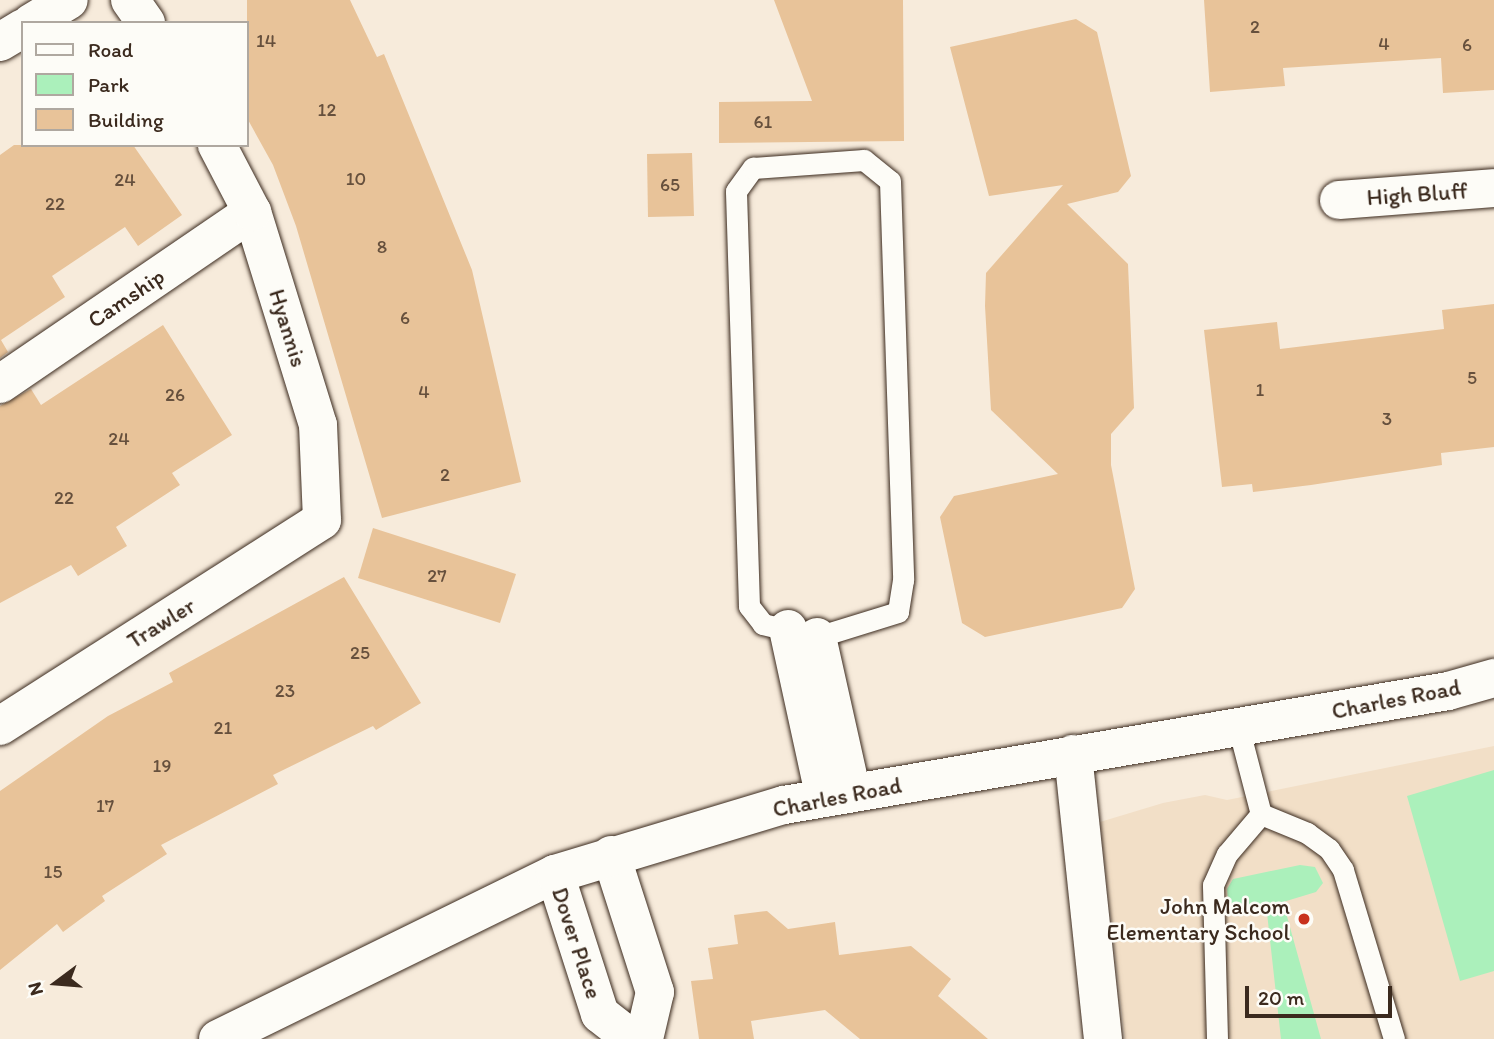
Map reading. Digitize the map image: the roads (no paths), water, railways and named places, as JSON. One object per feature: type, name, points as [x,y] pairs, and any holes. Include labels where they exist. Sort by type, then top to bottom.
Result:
[{"type":"street","points":[[34,21],[69,0]]},
{"type":"street","points":[[130,0],[145,21]]},
{"type":"street","points":[[0,42],[21,29]]},
{"type":"street","name":"Hyannis","points":[[218,147],[252,212],[318,425],[323,520]]},
{"type":"street","name":"High Bluff","points":[[1339,200],[1494,188]]},
{"type":"street","name":"Camship","points":[[0,384],[252,212]]},
{"type":"street","name":"Trawler","points":[[0,726],[323,520]]},
{"type":"street","points":[[802,633],[839,796]]},
{"type":"street","name":"Charles Road","points":[[218,1039],[555,874],[611,855],[839,796],[1448,691],[1494,678]]},
{"type":"street","points":[[1073,754],[1103,1039]]},
{"type":"street","points":[[611,855],[655,992],[644,1039]]},
{"type":"street","name":"Dover Place","points":[[555,874],[600,1014],[632,1039]]},
{"type":"lane","points":[[864,160],[890,181],[903,580],[898,612],[802,633],[764,624],[749,606],[736,191],[753,168],[864,160]]},
{"type":"lane","points":[[1238,726],[1261,814]]},
{"type":"lane","points":[[1217,1039],[1213,885],[1227,854],[1261,814]]},
{"type":"lane","points":[[1261,814],[1307,833],[1329,849],[1343,870],[1394,1039]]},
{"type":"place","name":"John Malcom Elementary School","points":[[1304,919]]}]
